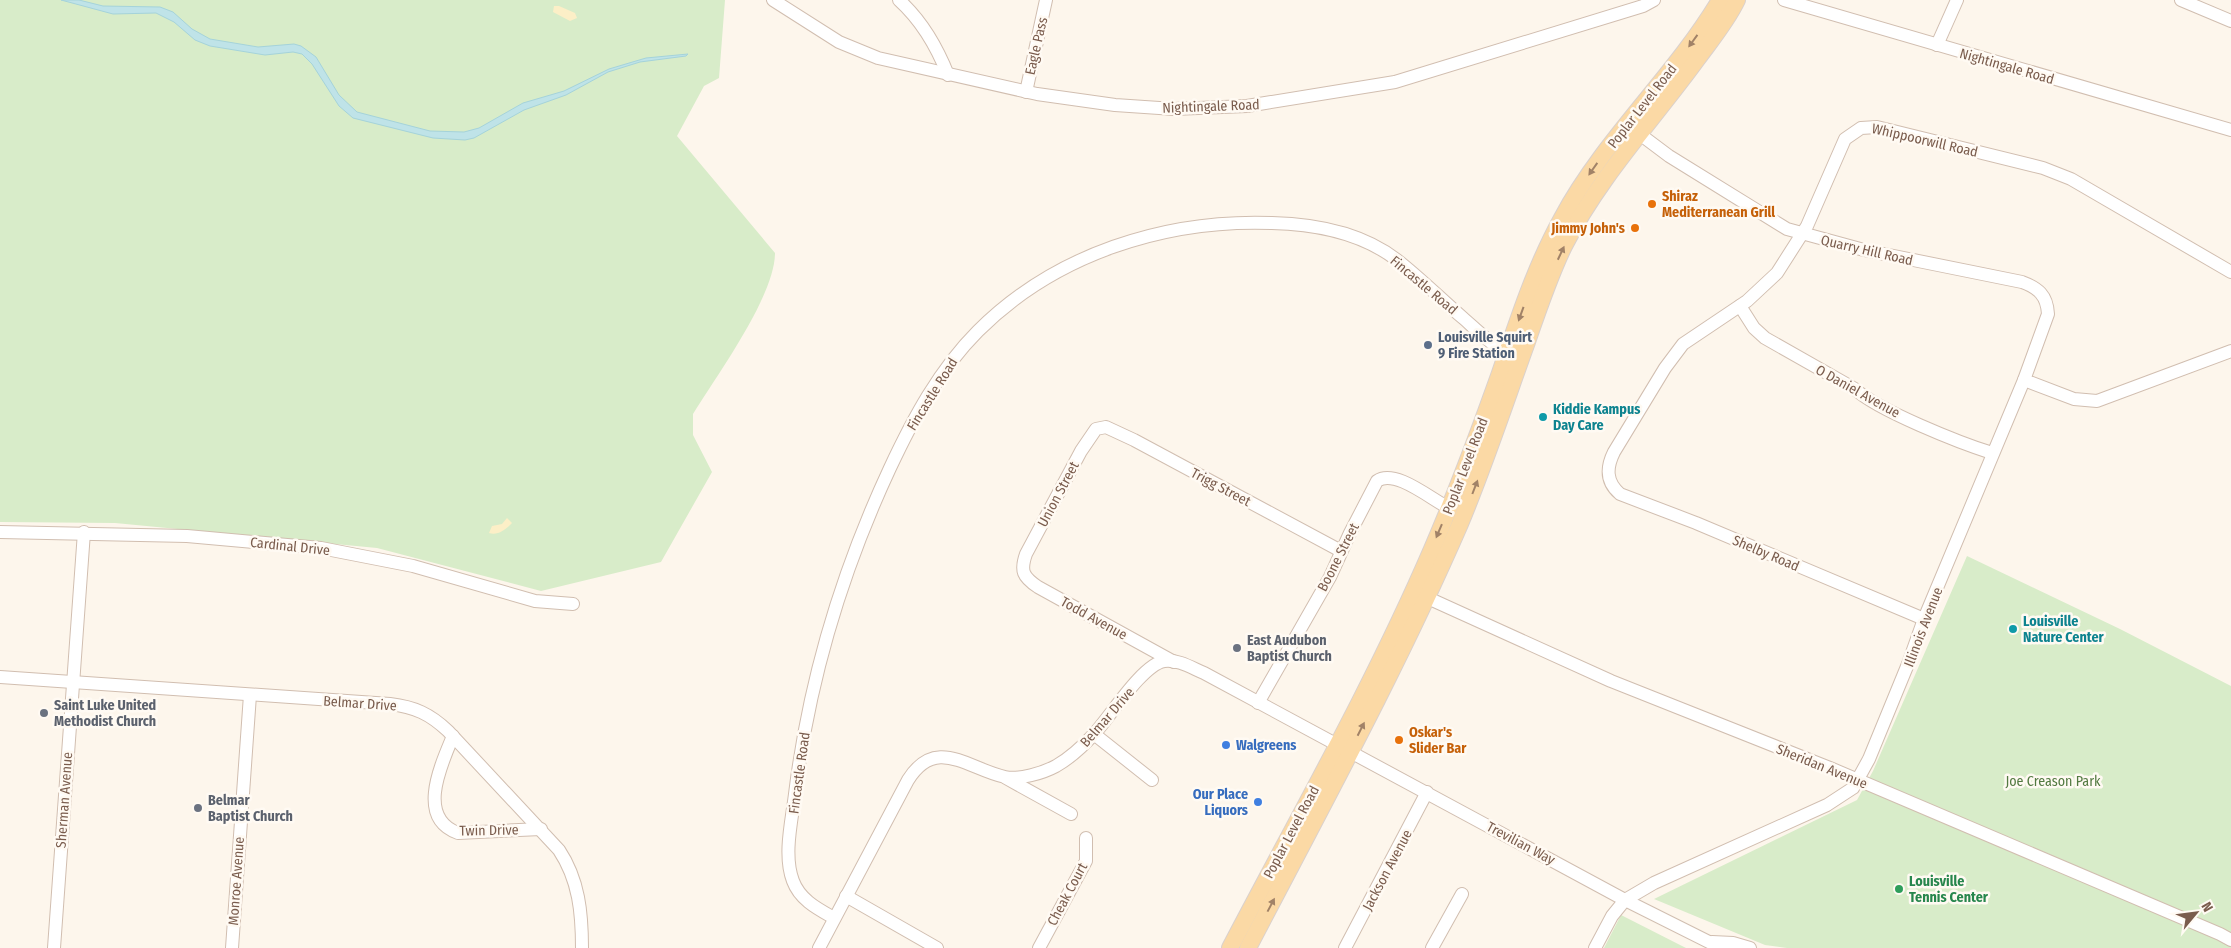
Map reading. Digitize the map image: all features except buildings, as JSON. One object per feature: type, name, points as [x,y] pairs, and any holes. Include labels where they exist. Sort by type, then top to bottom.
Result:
[{"type":"main road","name":"Poplar Level Road","points":[[1633,129],[1720,0]]},
{"type":"main road","name":"Poplar Level Road","points":[[1248,948],[1343,748],[1419,595],[1472,494],[1513,355],[1530,287],[1556,229],[1578,191],[1696,60],[1737,0]]},
{"type":"main road","name":"Poplar Level Road","points":[[1419,595],[1449,508],[1513,355]]},
{"type":"main road","name":"Poplar Level Road","points":[[1230,948],[1343,748]]},
{"type":"street","name":"Nightingale Road","points":[[773,0],[811,26],[863,53],[948,75],[1026,92],[1115,105],[1174,109],[1267,104],[1355,90],[1414,78],[1643,6],[1654,0]]},
{"type":"street","points":[[899,0],[919,22],[936,47],[948,75]]},
{"type":"street","name":"Eagle Pass","points":[[1026,92],[1046,0]]},
{"type":"street","name":"Nightingale Road","points":[[1784,0],[2231,130]]},
{"type":"street","points":[[1937,45],[1957,0]]},
{"type":"street","points":[[2181,0],[2231,21]]},
{"type":"street","name":"Whippoorwill Road","points":[[1611,484],[1608,475],[1610,460],[1674,354],[1694,335],[1740,306],[1762,289],[1777,273],[1807,226],[1845,139],[1861,128],[1877,128],[2058,174],[2231,272]]},
{"type":"street","name":"Quarry Hill Road","points":[[1633,129],[1669,156],[1773,222],[1801,233],[1864,250],[2010,279],[2032,286],[2045,298],[2048,314],[2024,380]]},
{"type":"street","name":"Fincastle Road","points":[[834,918],[801,895],[794,883],[790,870],[790,833],[798,774],[821,654],[852,558],[879,491],[910,428],[954,357],[979,330],[1010,303],[1071,264],[1122,243],[1151,234],[1216,224],[1290,224],[1323,229],[1350,236],[1372,245],[1395,258],[1442,300],[1513,355]]},
{"type":"street","name":"O Daniel Avenue","points":[[1740,306],[1754,328],[1765,338],[1855,389],[1862,396],[1900,415],[1992,453]]},
{"type":"street","points":[[2024,380],[2074,399],[2098,401],[2231,351]]},
{"type":"street","name":"Illinois Avenue","points":[[1595,948],[1612,916],[1625,900],[1654,883],[1827,805],[1846,794],[1858,780],[1908,664],[1924,619],[2024,380]]},
{"type":"street","name":"Trigg Street","points":[[1100,427],[1113,430],[1134,440],[1341,551]]},
{"type":"street","name":"Union Street","points":[[1022,567],[1026,554],[1081,451],[1092,432],[1100,427]]},
{"type":"street","name":"Boone Street","points":[[1258,703],[1330,577],[1341,551],[1375,485],[1381,478],[1392,477],[1398,479],[1449,508]]},
{"type":"street","name":"Shelby Road","points":[[1611,484],[1620,494],[1652,508],[1696,523],[1924,619]]},
{"type":"street","name":"Cardinal Drive","points":[[0,532],[84,532],[187,536],[321,548],[413,566],[536,601],[573,604]]},
{"type":"street","name":"Sherman Avenue","points":[[54,948],[84,532]]},
{"type":"street","name":"Todd Avenue","points":[[1022,567],[1024,577],[1038,587],[1174,662]]},
{"type":"street","name":"Sheridan Avenue","points":[[1419,595],[1611,681],[1858,780],[2231,940]]},
{"type":"street","name":"Belmar Drive","points":[[819,948],[908,780],[921,765],[937,757],[948,757],[1006,778],[1029,775],[1055,766],[1067,759],[1094,734],[1132,687],[1150,669],[1162,662],[1174,662]]},
{"type":"street","points":[[1174,662],[1204,674],[1343,748]]},
{"type":"street","name":"Belmar Drive","points":[[0,677],[411,707],[430,715],[453,736],[541,829],[564,858],[575,882],[580,900],[582,948]]},
{"type":"street","name":"Monroe Avenue","points":[[232,948],[250,695]]},
{"type":"street","points":[[1094,734],[1152,780]]},
{"type":"street","name":"Twin Drive","points":[[453,736],[434,792],[434,804],[440,822],[458,833],[541,829]]},
{"type":"street","name":"Trevilian Way","points":[[1343,748],[1708,945],[1720,948]]},
{"type":"street","points":[[1006,778],[1071,814]]},
{"type":"street","name":"Jackson Avenue","points":[[1346,948],[1427,792]]},
{"type":"street","name":"Cheak Court","points":[[1039,948],[1086,861],[1086,838]]},
{"type":"street","points":[[1432,948],[1462,894]]},
{"type":"street","points":[[846,896],[937,948]]},
{"type":"street","name":"Trevilian Way","points":[[1708,945],[1733,943],[1750,948]]},
{"type":"green space","points":[[0,0],[725,0],[719,78],[704,86],[677,136],[775,253],[766,291],[755,313],[693,414],[693,435],[712,472],[661,562],[541,591],[377,548],[115,523],[0,522]]},
{"type":"green space","name":"Joe Creason Park","points":[[1967,556],[2120,629],[2231,686],[2231,948],[1787,948],[1765,945],[1654,899],[1857,800],[1873,771]]},
{"type":"green space","points":[[1621,915],[1686,948],[1604,948]]},
{"type":"sand","points":[[554,6],[559,6],[575,13],[577,18],[570,21],[553,12]]},
{"type":"sand","points":[[507,518],[512,523],[507,528],[499,533],[489,533],[492,526],[502,524]]},
{"type":"water","points":[[61,0],[79,0],[103,6],[160,7],[173,12],[192,29],[210,39],[258,47],[294,44],[301,46],[316,57],[339,95],[357,112],[430,131],[464,132],[479,128],[523,103],[564,91],[609,69],[646,58],[688,54],[686,56],[640,62],[608,72],[566,95],[524,110],[474,138],[465,140],[433,138],[353,118],[339,106],[312,64],[302,54],[293,52],[265,55],[210,46],[195,40],[174,22],[156,13],[113,14]]},
{"type":"place","name":"Shiraz Mediterranean Grill","points":[[1652,204]]},
{"type":"place","name":"Jimmy John's","points":[[1635,228]]},
{"type":"place","name":"Louisville Squirt 9 Fire Station","points":[[1428,345]]},
{"type":"place","name":"Kiddie Kampus Day Care","points":[[1543,417]]},
{"type":"place","name":"Louisville Nature Center","points":[[2013,629]]},
{"type":"place","name":"East Audubon Baptist Church","points":[[1237,648]]},
{"type":"place","name":"Saint Luke United Methodist Church","points":[[44,713]]},
{"type":"place","name":"Oskar's Slider Bar","points":[[1399,740]]},
{"type":"place","name":"Walgreens","points":[[1226,745]]},
{"type":"place","name":"Our Place Liquors","points":[[1258,802]]},
{"type":"place","name":"Belmar Baptist Church","points":[[198,808]]},
{"type":"place","name":"Louisville Tennis Center","points":[[1899,889]]}]
